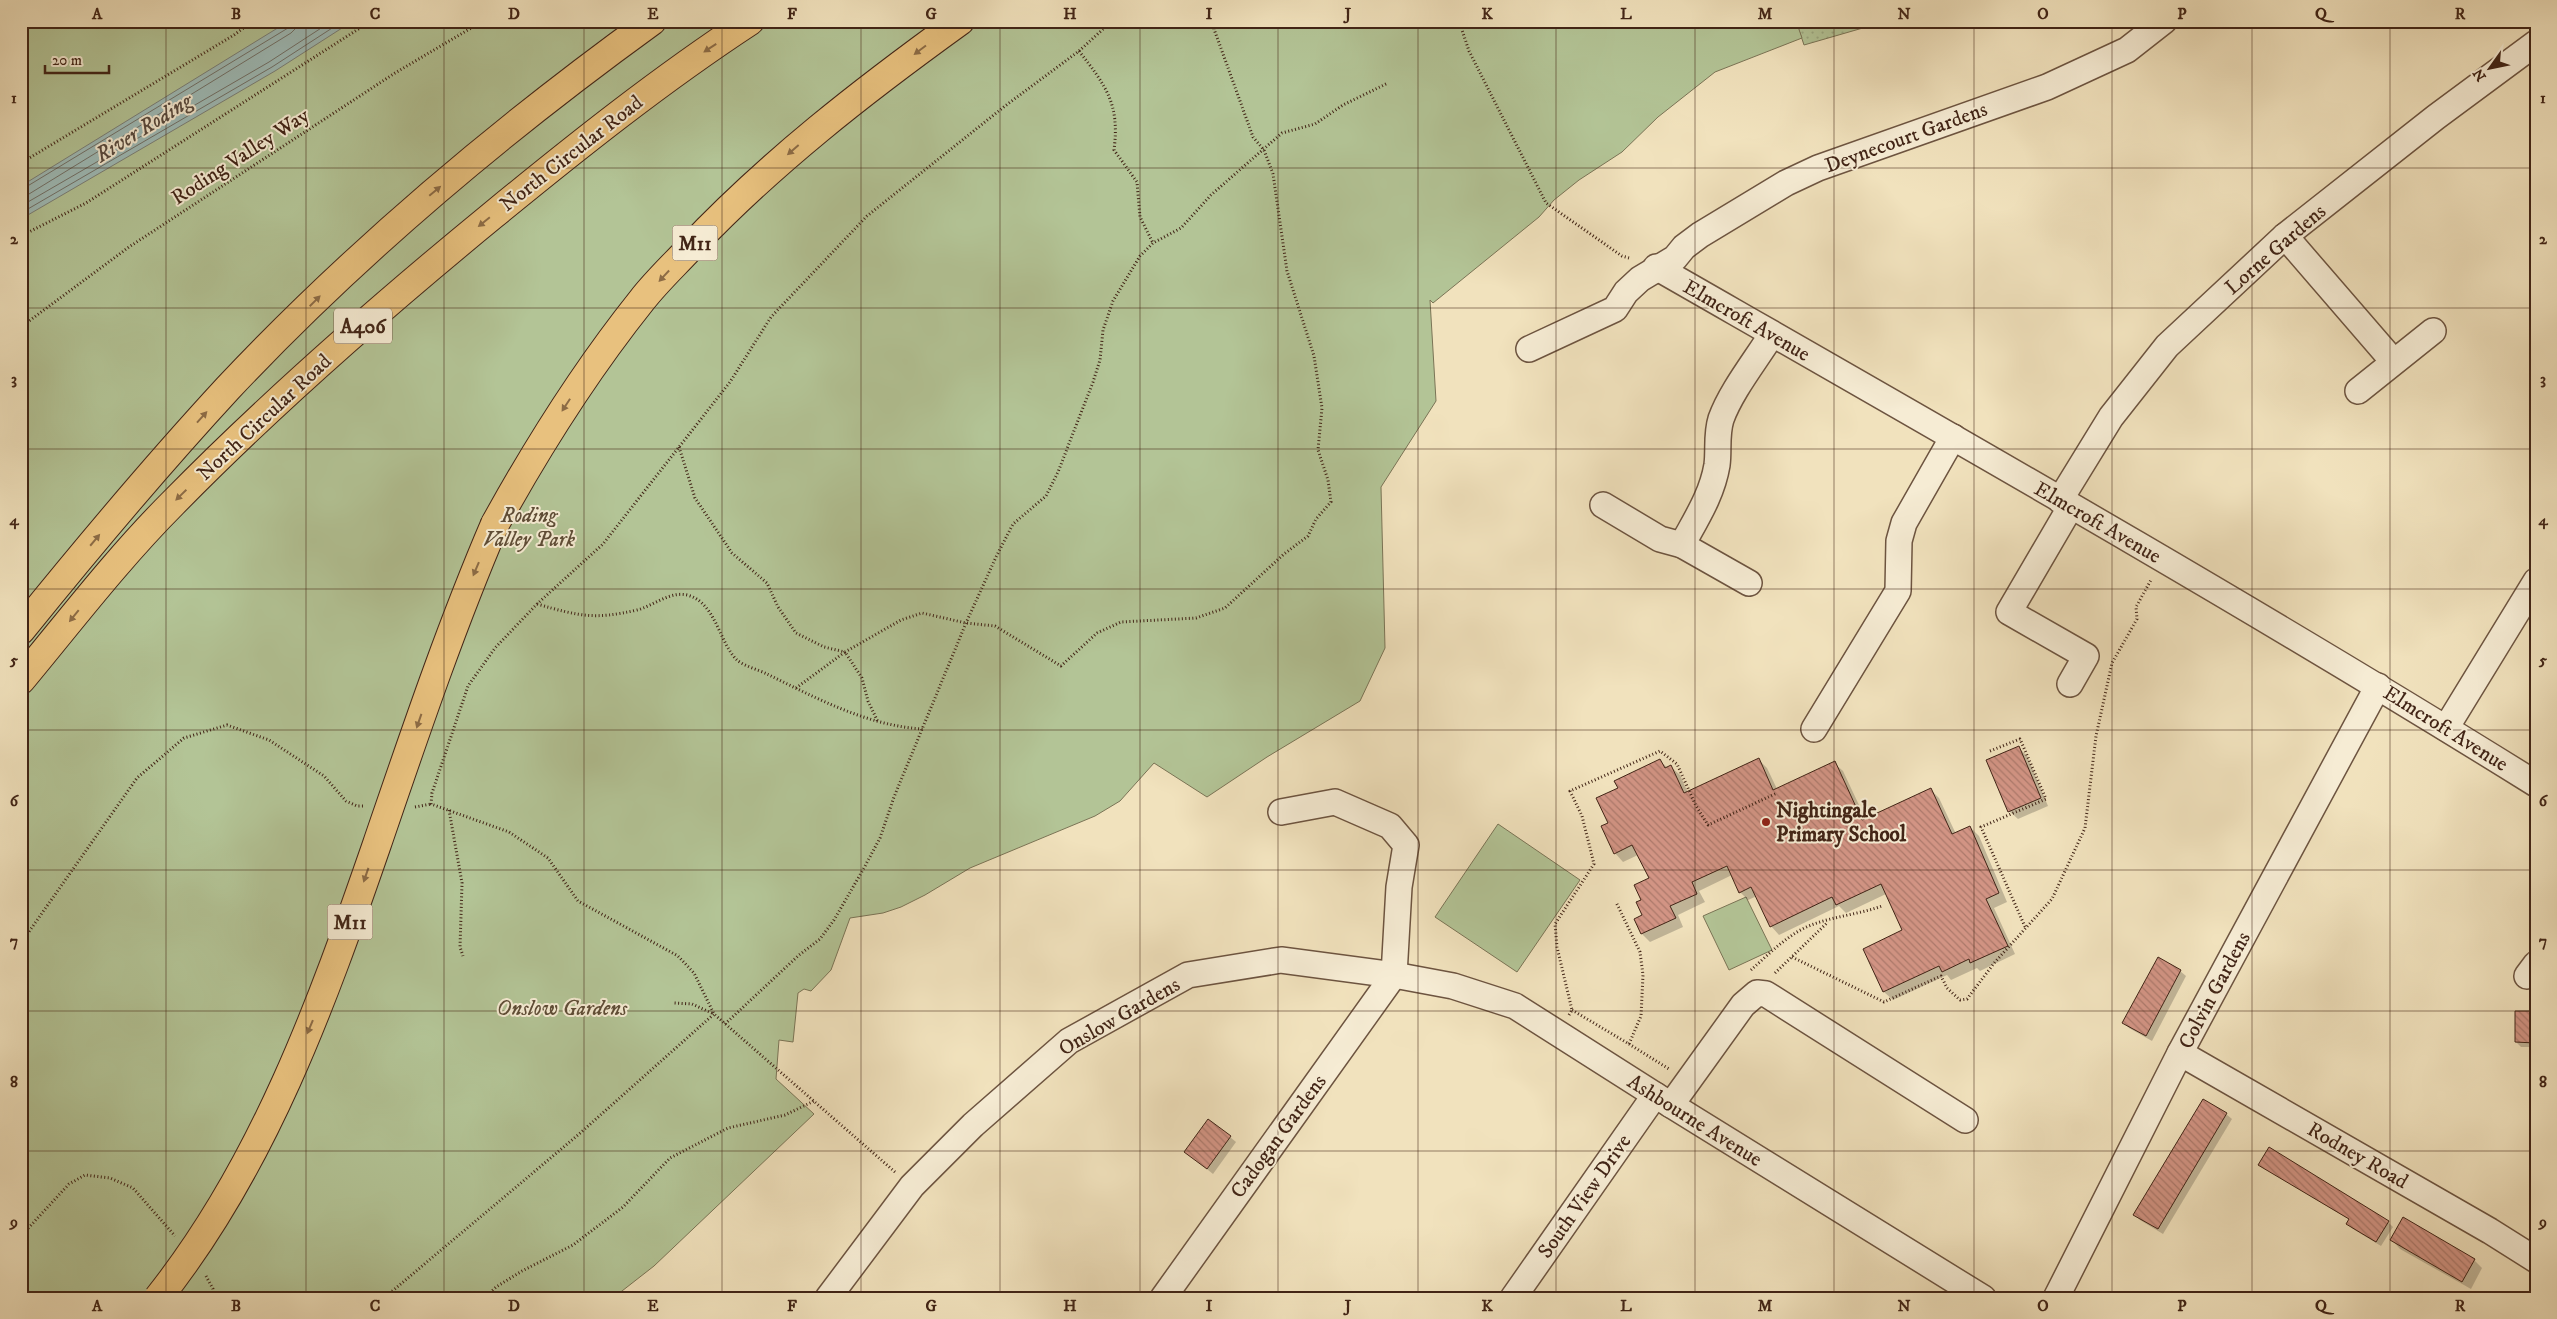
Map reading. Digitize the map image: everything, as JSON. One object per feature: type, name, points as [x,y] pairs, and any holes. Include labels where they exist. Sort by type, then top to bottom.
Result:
[{"type":"highway","name":"North Circular Road","points":[[21,630],[144,480],[230,387],[318,298],[414,210],[507,131],[652,21]]},
{"type":"highway","name":"North Circular Road","points":[[21,680],[89,597],[171,504],[344,342],[447,252],[602,126],[687,63],[750,21]]},
{"type":"highway","name":"M11","points":[[158,1298],[183,1267],[216,1218],[277,1103],[343,943],[435,675],[495,524],[534,454],[572,396],[643,298],[704,233],[761,178],[838,111],[960,21]]},
{"type":"highway","points":[[21,611],[64,577]]},
{"type":"street","name":"Deynecourt Gardens","points":[[1530,349],[1615,309],[1626,292],[1656,268],[1675,258],[1684,247],[1700,235],[1786,183],[1818,168],[2047,87],[2127,50],[2164,21]]},
{"type":"street","name":"Lorne Gardens","points":[[2070,684],[2086,656],[2009,612],[2111,417],[2167,346],[2285,236],[2436,117],[2536,43]]},
{"type":"street","points":[[2285,236],[2393,361]]},
{"type":"street","name":"Elmcroft Avenue","points":[[1656,268],[2162,559],[2378,686],[2536,784]]},
{"type":"street","points":[[2358,391],[2393,361],[2433,331]]},
{"type":"street","points":[[1682,545],[1707,501],[1713,484],[1717,463],[1716,441],[1721,419],[1772,334]]},
{"type":"street","points":[[1814,728],[1898,591],[1899,541],[1904,523],[1953,438]]},
{"type":"street","points":[[1603,505],[1660,539],[1682,545],[1749,583]]},
{"type":"street","points":[[2446,728],[2536,581]]},
{"type":"street","name":"Colvin Gardens","points":[[2056,1298],[2180,1053],[2378,686]]},
{"type":"street","points":[[1281,812],[1335,802],[1390,826],[1406,845],[1399,887],[1394,975]]},
{"type":"street","name":"Onslow Gardens","points":[[828,1298],[912,1186],[973,1125],[1069,1041],[1188,976],[1281,960],[1394,975]]},
{"type":"street","name":"Ashbourne Avenue","points":[[1394,975],[1453,986],[1515,1006],[1983,1298]]},
{"type":"street","name":"Cadogan Gardens","points":[[1162,1298],[1394,975]]},
{"type":"street","name":"South View Drive","points":[[1513,1298],[1663,1100],[1743,1005],[1757,993],[1766,994],[1965,1120]]},
{"type":"street","name":"Rodney Road","points":[[2180,1053],[2490,1231],[2536,1260]]},
{"type":"path","points":[[21,163],[234,36],[253,21]]},
{"type":"path","points":[[21,236],[86,203],[371,21]]},
{"type":"path","name":"Roding Valley Way","points":[[21,327],[137,241],[395,73],[483,21]]},
{"type":"path","points":[[714,1014],[694,973],[678,956],[578,901],[548,858],[509,832],[431,804],[432,793],[468,686],[495,648],[537,604],[603,544],[730,382],[771,317],[867,216],[1005,106],[1079,51],[1112,21]]},
{"type":"path","points":[[796,688],[845,652],[901,620],[922,613],[966,623],[996,626],[1061,666],[1097,633],[1121,622],[1196,618],[1225,608],[1284,554],[1308,536],[1316,519],[1331,502],[1328,480],[1318,450],[1322,408],[1314,356],[1287,271],[1274,174],[1264,150],[1253,137],[1237,96],[1214,29],[1215,21]]},
{"type":"path","points":[[1459,21],[1470,51],[1546,203],[1622,256],[1656,268]]},
{"type":"path","points":[[1079,51],[1099,77],[1113,103],[1117,127],[1114,150],[1137,182],[1140,217],[1154,243]]},
{"type":"path","points":[[725,1024],[799,955],[820,939],[834,920],[880,838],[894,797],[966,623],[1013,524],[1046,496],[1058,472],[1094,382],[1100,360],[1103,330],[1113,301],[1140,256],[1154,243],[1181,228],[1211,194],[1282,133],[1315,124],[1343,105],[1388,84]]},
{"type":"path","points":[[679,447],[694,498],[732,552],[767,583],[778,607],[796,633],[824,647],[845,652],[862,678],[868,701],[878,722]]},
{"type":"path","points":[[1792,957],[1884,1002],[1941,976],[1947,988],[1960,1000],[1968,999],[1995,962],[2026,930],[2052,898],[2085,828],[2096,736],[2112,663],[2137,619],[2136,607],[2162,559]]},
{"type":"path","points":[[537,604],[573,614],[598,617],[639,609],[671,596],[687,595],[704,604],[737,660],[796,688],[878,722],[900,728],[923,729]]},
{"type":"path","points":[[21,944],[137,778],[184,738],[227,725],[269,740],[324,776],[346,801],[357,806],[367,806]]},
{"type":"path","points":[[1990,751],[2020,739],[2046,799],[1981,827],[2026,930]]},
{"type":"path","points":[[1558,1033],[1572,1010],[1557,947],[1555,924],[1594,864],[1582,816],[1570,791],[1660,752],[1677,764],[1696,806],[1708,825],[1777,793]]},
{"type":"path","points":[[449,810],[462,883],[460,947],[462,956]]},
{"type":"path","points":[[1572,1010],[1629,1044],[1641,1016],[1643,975],[1640,952],[1616,902]]},
{"type":"path","points":[[1774,974],[1829,921]]},
{"type":"path","points":[[674,1002],[692,1004],[714,1014],[912,1186]]},
{"type":"path","points":[[384,1298],[578,1135],[714,1014]]},
{"type":"path","points":[[485,1298],[496,1287],[580,1240],[623,1207],[670,1158],[728,1128],[785,1115],[814,1101]]},
{"type":"path","points":[[21,1236],[69,1184],[85,1175],[110,1178],[133,1188],[178,1241]]},
{"type":"path","points":[[200,1269],[205,1276]]},
{"type":"path","points":[[213,1288],[215,1298]]},
{"type":"green space","name":"Roding Valley Park","points":[[21,21],[1796,21],[1802,38],[1715,72],[1658,117],[1622,152],[1579,180],[1554,200],[1539,217],[1433,303],[1430,300],[1436,401],[1381,487],[1385,648],[1360,701],[1267,757],[1207,797],[1154,763],[1120,801],[1095,816],[970,868],[901,907],[883,913],[850,918],[831,970],[811,991],[804,989],[798,993],[793,1042],[779,1040],[776,1079],[814,1114],[654,1266],[613,1298],[21,1298]]},
{"type":"green space","points":[[1796,21],[1887,21],[1804,45]]},
{"type":"green space","points":[[1498,824],[1580,880],[1517,972],[1435,917]]},
{"type":"green space","points":[[1746,897],[1772,950],[1729,970],[1703,916]]},
{"type":"water","name":"River Roding","points":[[289,21],[353,21],[275,71],[21,219],[21,186]]},
{"type":"building","points":[[2019,746],[2041,798],[2008,812],[1986,760]]},
{"type":"building","points":[[1759,758],[1773,790],[1835,761],[1862,820],[1931,788],[1952,834],[1970,826],[1999,893],[1986,899],[2008,946],[1970,963],[1969,959],[1942,972],[1939,966],[1883,992],[1863,949],[1902,930],[1881,884],[1836,905],[1832,897],[1770,927],[1751,887],[1739,893],[1727,866],[1692,882],[1697,894],[1670,906],[1676,918],[1641,934],[1634,919],[1642,915],[1636,902],[1641,900],[1634,885],[1649,878],[1632,845],[1614,854],[1601,826],[1608,823],[1596,798],[1618,788],[1614,781],[1660,759],[1665,768],[1671,765],[1684,793]]},
{"type":"building","points":[[2158,957],[2181,970],[2146,1036],[2122,1023]]},
{"type":"building","points":[[2515,1011],[2536,1011],[2535,1043],[2515,1042]]},
{"type":"building","points":[[2203,1099],[2227,1113],[2158,1229],[2133,1215]]},
{"type":"building","points":[[1208,1119],[1231,1136],[1207,1169],[1184,1152]]},
{"type":"building","points":[[2269,1147],[2389,1221],[2376,1242],[2346,1224],[2349,1219],[2258,1165]]},
{"type":"building","points":[[2403,1217],[2475,1259],[2462,1282],[2390,1240]]},
{"type":"place","name":"Nightingale Primary School","points":[[1766,822]]}]
